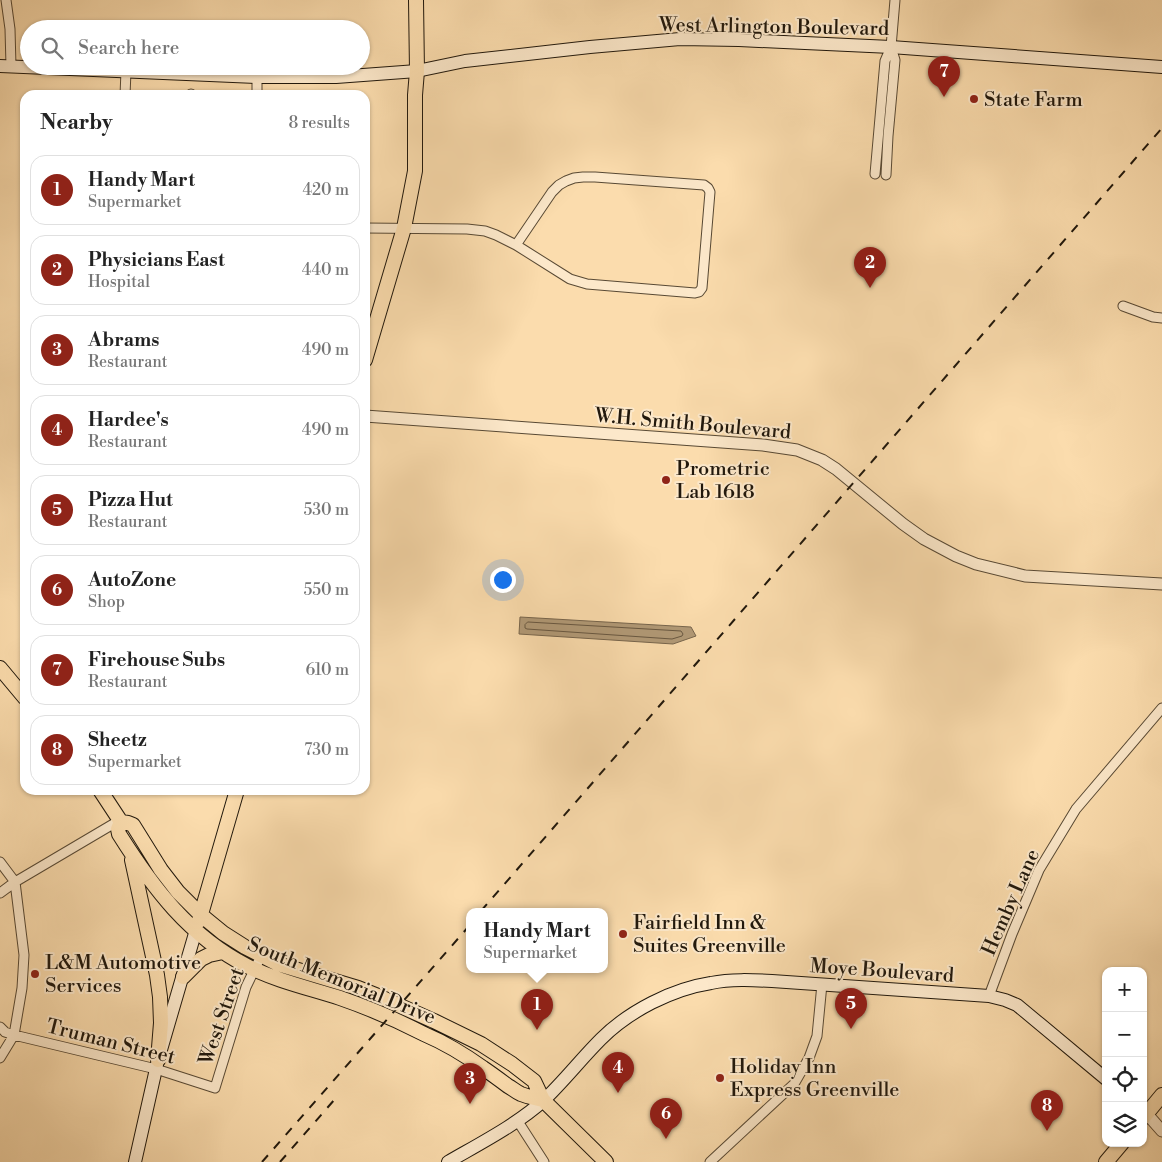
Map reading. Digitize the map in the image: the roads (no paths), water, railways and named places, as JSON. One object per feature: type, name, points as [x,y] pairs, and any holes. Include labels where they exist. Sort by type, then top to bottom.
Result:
[{"type":"main road","points":[[370,343],[404,228],[415,171],[416,0]]},
{"type":"main road","name":"West Arlington Boulevard","points":[[370,74],[417,71],[465,61],[680,39],[891,47],[1162,67]]},
{"type":"main road","name":"West Arlington Boulevard","points":[[5,66],[20,67]]},
{"type":"main road","name":"West Arlington Boulevard","points":[[201,75],[257,78],[363,75]]},
{"type":"main road","points":[[0,668],[20,692]]},
{"type":"main road","name":"South Memorial Drive","points":[[103,795],[121,821],[133,826],[168,880],[200,915],[234,941],[261,956],[290,968],[378,996],[409,1009],[462,1034],[500,1056],[534,1081],[543,1100],[606,1162]]},
{"type":"main road","points":[[134,1162],[157,1064],[236,795]]},
{"type":"main road","name":"South Memorial Drive","points":[[121,821],[118,830],[130,852],[166,900],[196,930],[223,952],[255,970],[290,984],[341,998],[389,1017],[469,1058],[520,1094],[543,1100]]},
{"type":"main road","points":[[130,852],[157,975],[160,997],[161,1023],[157,1064]]},
{"type":"main road","points":[[183,977],[201,959],[223,952]]},
{"type":"main road","name":"Moye Boulevard","points":[[448,1162],[517,1120],[543,1100],[602,1038],[633,1013],[664,997],[711,983],[738,980],[772,980],[989,996],[1005,1000],[1017,1006],[1102,1076]]},
{"type":"main road","points":[[1147,1111],[1162,1095]]},
{"type":"main road","points":[[1106,1162],[1119,1147]]},
{"type":"street","points":[[5,66],[10,30],[6,0]]},
{"type":"street","points":[[875,174],[885,61],[891,47],[895,0]]},
{"type":"street","points":[[886,175],[895,60],[891,47]]},
{"type":"street","points":[[125,90],[126,75]]},
{"type":"street","points":[[257,78],[257,90]]},
{"type":"street","points":[[370,228],[485,231],[516,245],[570,279],[578,282],[695,293],[699,292],[702,288],[710,192],[704,186],[596,177],[574,178],[559,185],[552,192],[516,245]]},
{"type":"street","points":[[1123,306],[1153,317],[1162,318]]},
{"type":"street","name":"W.H. Smith Boulevard","points":[[370,416],[763,445],[797,450],[822,460],[836,469],[924,539],[976,564],[1025,576],[1162,584]]},
{"type":"street","name":"Hemby Lane","points":[[989,996],[1039,870],[1076,809],[1162,708]]},
{"type":"street","points":[[0,893],[15,882],[121,821]]},
{"type":"street","points":[[0,862],[15,882],[24,955],[22,988],[14,1035],[0,1058]]},
{"type":"street","name":"West Street","points":[[216,1088],[243,993],[261,956]]},
{"type":"street","points":[[710,1162],[794,1084],[809,1058],[817,1036],[822,984]]},
{"type":"street","name":"Truman Street","points":[[0,1027],[5,1032],[14,1035],[157,1064],[216,1088]]},
{"type":"street","points":[[1147,1117],[1162,1131]]},
{"type":"street","points":[[517,1120],[544,1162]]},
{"type":"water","points":[[520,617],[691,627],[696,636],[673,644],[519,634]]},
{"type":"railway","points":[[484,908],[1162,128]]},
{"type":"railway","points":[[262,1162],[466,930]]},
{"type":"railway","points":[[280,1162],[335,1099]]},
{"type":"place","name":"Firehouse Subs","points":[[944,97]]},
{"type":"place","name":"State Farm","points":[[974,99]]},
{"type":"place","name":"Physicians East","points":[[870,288]]},
{"type":"place","name":"Prometric Lab 1618","points":[[666,480]]},
{"type":"place","name":"Fairfield Inn & Suites Greenville","points":[[623,934]]},
{"type":"place","name":"L&M Automotive Services","points":[[35,974]]},
{"type":"place","name":"Pizza Hut","points":[[851,1029]]},
{"type":"place","name":"Handy Mart","points":[[537,1030]]},
{"type":"place","name":"Holiday Inn Express Greenville","points":[[720,1078]]},
{"type":"place","name":"Hardee's","points":[[618,1093]]},
{"type":"place","name":"Abrams","points":[[470,1104]]},
{"type":"place","name":"Sheetz","points":[[1047,1131]]},
{"type":"place","name":"AutoZone","points":[[666,1139]]}]
